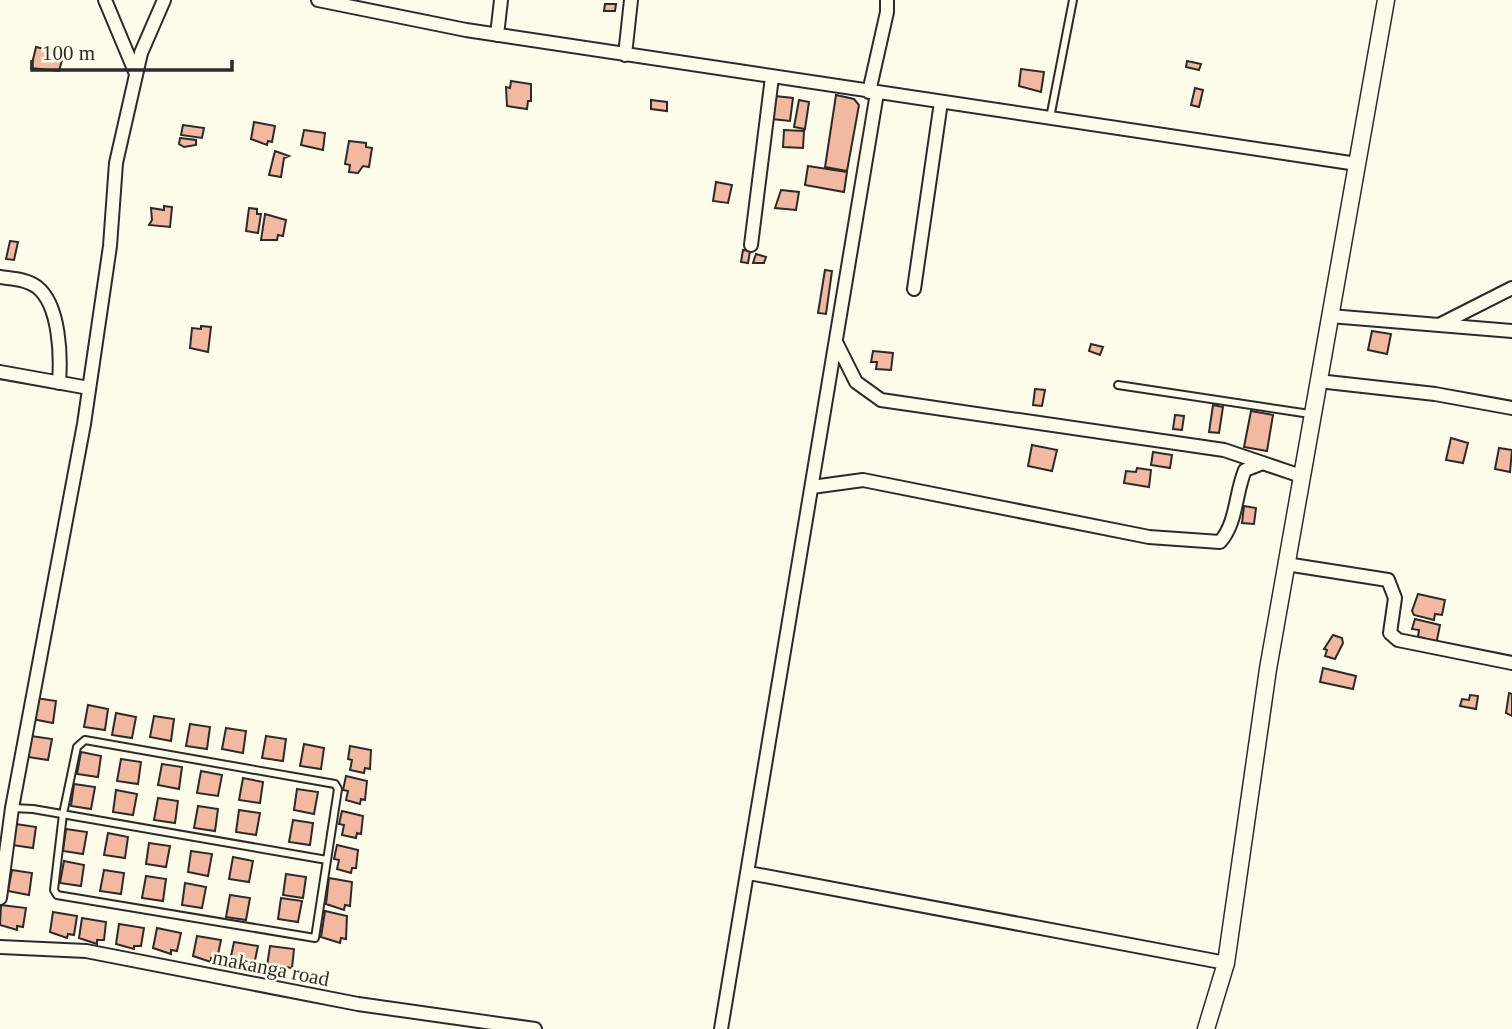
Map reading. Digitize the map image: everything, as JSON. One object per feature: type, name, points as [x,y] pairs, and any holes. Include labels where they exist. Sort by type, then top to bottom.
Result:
[{"type":"street","points":[[105,0],[136,74]]},
{"type":"street","points":[[0,898],[12,808],[89,388],[110,246],[116,163],[136,74],[154,18],[164,0]]},
{"type":"street","points":[[318,0],[497,35],[1357,164]]},
{"type":"street","points":[[497,35],[501,0]]},
{"type":"street","points":[[625,55],[631,0]]},
{"type":"street","points":[[721,1029],[836,342],[887,0]]},
{"type":"street","points":[[1206,1029],[1226,962],[1286,565],[1386,0]]},
{"type":"street","points":[[751,245],[772,77]]},
{"type":"street","points":[[914,289],[941,102]]},
{"type":"street","points":[[0,277],[35,286],[50,304],[58,350],[59,383]]},
{"type":"street","points":[[1439,325],[1512,288]]},
{"type":"street","points":[[1330,316],[1512,331]]},
{"type":"street","points":[[836,342],[856,382],[881,400],[1224,450],[1301,476]]},
{"type":"street","points":[[0,372],[89,388]]},
{"type":"street","points":[[1318,381],[1435,394],[1512,408]]},
{"type":"street","points":[[812,487],[863,480],[1149,537],[1220,542],[1230,531],[1239,485],[1245,470],[1263,463]]},
{"type":"street","points":[[1286,565],[1388,580],[1395,598],[1390,633],[1398,640],[1512,663]]},
{"type":"street","points":[[748,873],[1226,962]]},
{"type":"street","name":"makanga road","points":[[0,947],[86,951],[358,1004],[536,1029]]},
{"type":"lane","points":[[1050,118],[1073,0]]},
{"type":"lane","points":[[1118,385],[1312,414]]},
{"type":"lane","points":[[85,740],[330,781],[338,789],[318,934],[312,939],[62,897],[54,890],[63,814],[77,747],[85,740]]},
{"type":"lane","points":[[12,808],[63,814],[327,860]]},
{"type":"building","points":[[605,4],[616,4],[615,11],[604,11]]},
{"type":"building","points":[[36,47],[64,53],[59,71],[31,68]]},
{"type":"building","points":[[1187,61],[1201,64],[1199,70],[1186,67]]},
{"type":"building","points":[[1021,69],[1044,72],[1041,92],[1019,86]]},
{"type":"building","points":[[511,81],[531,84],[531,101],[528,101],[527,109],[507,106],[506,87],[510,88]]},
{"type":"building","points":[[1195,88],[1203,90],[1199,107],[1191,105]]},
{"type":"building","points":[[836,95],[854,99],[859,105],[847,171],[825,167]]},
{"type":"building","points":[[775,96],[793,98],[790,121],[772,119]]},
{"type":"building","points":[[651,100],[667,102],[667,111],[651,109]]},
{"type":"building","points":[[799,100],[809,102],[805,129],[794,127]]},
{"type":"building","points":[[254,122],[275,126],[272,142],[268,141],[267,145],[251,139]]},
{"type":"building","points":[[183,125],[204,128],[202,138],[181,135]]},
{"type":"building","points":[[304,130],[325,133],[323,150],[301,145]]},
{"type":"building","points":[[784,130],[804,131],[803,148],[783,147]]},
{"type":"building","points":[[180,138],[196,140],[196,145],[184,147],[179,144]]},
{"type":"building","points":[[349,141],[366,143],[366,147],[372,148],[369,167],[363,166],[358,173],[349,172],[350,165],[345,164]]},
{"type":"building","points":[[275,151],[289,156],[284,158],[281,177],[269,175]]},
{"type":"building","points":[[808,166],[847,172],[844,192],[805,185]]},
{"type":"building","points":[[716,182],[732,185],[728,203],[713,201]]},
{"type":"building","points":[[781,190],[799,192],[796,210],[775,208]]},
{"type":"building","points":[[164,206],[172,207],[170,227],[149,225],[152,220],[151,208],[164,210]]},
{"type":"building","points":[[249,208],[257,209],[257,214],[261,214],[258,233],[246,231]]},
{"type":"building","points":[[265,214],[286,220],[283,236],[278,235],[277,240],[261,240]]},
{"type":"building","points":[[10,241],[18,242],[14,260],[6,259]]},
{"type":"building","points":[[743,250],[750,251],[748,263],[741,262]]},
{"type":"building","points":[[756,254],[766,257],[764,263],[753,263]]},
{"type":"building","points":[[825,270],[832,271],[826,314],[818,313]]},
{"type":"building","points":[[201,326],[211,327],[208,352],[190,348],[192,328],[201,329]]},
{"type":"building","points":[[1372,331],[1391,334],[1387,354],[1368,350]]},
{"type":"building","points":[[1091,344],[1103,347],[1100,355],[1089,351]]},
{"type":"building","points":[[873,351],[893,353],[891,370],[876,369],[877,362],[871,362]]},
{"type":"building","points":[[1035,389],[1045,390],[1042,406],[1033,405]]},
{"type":"building","points":[[1213,405],[1223,407],[1219,433],[1209,432]]},
{"type":"building","points":[[1251,411],[1273,415],[1267,451],[1244,447]]},
{"type":"building","points":[[1175,415],[1184,416],[1182,430],[1173,429]]},
{"type":"building","points":[[1451,438],[1468,443],[1463,463],[1446,460]]},
{"type":"building","points":[[1032,445],[1057,450],[1052,471],[1028,466]]},
{"type":"building","points":[[1499,448],[1512,450],[1510,472],[1495,469]]},
{"type":"building","points":[[1153,452],[1172,455],[1170,468],[1151,465]]},
{"type":"building","points":[[1137,468],[1151,470],[1149,487],[1124,483],[1126,471],[1136,472]]},
{"type":"building","points":[[1244,506],[1256,508],[1254,524],[1242,523]]},
{"type":"building","points":[[1418,594],[1445,600],[1442,615],[1435,614],[1434,620],[1414,615],[1412,611]]},
{"type":"building","points":[[1415,619],[1440,625],[1436,645],[1423,642],[1424,638],[1418,637],[1419,630],[1412,629]]},
{"type":"building","points":[[1333,635],[1342,638],[1343,643],[1335,659],[1325,656],[1327,650],[1324,649]]},
{"type":"building","points":[[1323,668],[1356,676],[1353,689],[1320,682]]},
{"type":"building","points":[[1509,693],[1512,694],[1512,716],[1506,713]]},
{"type":"building","points":[[1470,695],[1478,696],[1476,709],[1460,706],[1462,699],[1469,700]]},
{"type":"building","points":[[36,698],[56,701],[53,723],[32,719]]},
{"type":"building","points":[[88,705],[108,709],[105,730],[84,727]]},
{"type":"building","points":[[116,713],[136,717],[132,738],[112,735]]},
{"type":"building","points":[[154,716],[174,719],[171,741],[150,737]]},
{"type":"building","points":[[190,724],[210,727],[207,749],[186,746]]},
{"type":"building","points":[[226,728],[246,731],[243,753],[222,749]]},
{"type":"building","points":[[31,736],[52,739],[48,760],[28,757]]},
{"type":"building","points":[[266,736],[286,739],[283,761],[262,758]]},
{"type":"building","points":[[304,744],[324,748],[321,769],[300,766]]},
{"type":"building","points":[[350,746],[371,750],[370,769],[365,768],[364,773],[350,770]]},
{"type":"building","points":[[81,752],[101,756],[98,777],[77,774]]},
{"type":"building","points":[[121,759],[141,762],[138,784],[117,781]]},
{"type":"building","points":[[162,764],[182,767],[179,789],[158,785]]},
{"type":"building","points":[[201,771],[222,775],[218,796],[197,793]]},
{"type":"building","points":[[346,776],[367,781],[365,800],[361,799],[360,804],[346,800],[348,791],[343,790]]},
{"type":"building","points":[[243,778],[263,782],[260,803],[239,800]]},
{"type":"building","points":[[74,784],[95,787],[91,809],[71,806]]},
{"type":"building","points":[[297,789],[318,792],[314,814],[294,810]]},
{"type":"building","points":[[116,790],[137,794],[133,815],[113,812]]},
{"type":"building","points":[[158,798],[178,801],[175,823],[154,820]]},
{"type":"building","points":[[198,806],[218,809],[215,831],[194,828]]},
{"type":"building","points":[[239,810],[260,813],[256,835],[236,832]]},
{"type":"building","points":[[342,811],[363,816],[361,834],[357,833],[356,838],[342,835],[344,825],[339,824]]},
{"type":"building","points":[[293,820],[313,823],[310,845],[289,842]]},
{"type":"building","points":[[16,824],[36,827],[33,848],[12,845]]},
{"type":"building","points":[[66,829],[87,832],[83,854],[63,851]]},
{"type":"building","points":[[108,833],[128,837],[125,858],[104,855]]},
{"type":"building","points":[[149,843],[170,846],[166,867],[146,864]]},
{"type":"building","points":[[337,845],[358,850],[356,868],[352,868],[351,873],[337,869],[339,860],[334,859]]},
{"type":"building","points":[[191,851],[212,854],[208,876],[188,872]]},
{"type":"building","points":[[233,857],[253,861],[249,882],[229,879]]},
{"type":"building","points":[[64,861],[84,865],[81,886],[60,883]]},
{"type":"building","points":[[12,870],[32,873],[29,895],[8,891]]},
{"type":"building","points":[[104,870],[124,873],[121,894],[100,891]]},
{"type":"building","points":[[286,874],[306,877],[303,898],[283,895]]},
{"type":"building","points":[[146,876],[166,879],[163,901],[142,898]]},
{"type":"building","points":[[329,878],[352,882],[350,906],[345,905],[344,910],[326,904]]},
{"type":"building","points":[[185,883],[206,887],[202,908],[182,905]]},
{"type":"building","points":[[230,895],[250,898],[246,920],[226,917]]},
{"type":"building","points":[[281,898],[302,901],[298,922],[278,919]]},
{"type":"building","points":[[1,905],[26,908],[23,927],[17,926],[17,930],[0,925]]},
{"type":"building","points":[[325,911],[347,916],[346,939],[341,938],[340,943],[321,937]]},
{"type":"building","points":[[53,912],[77,916],[74,935],[68,934],[67,938],[50,932]]},
{"type":"building","points":[[82,918],[106,922],[104,940],[97,940],[97,944],[79,938]]},
{"type":"building","points":[[119,924],[144,928],[141,946],[134,946],[134,949],[116,944]]},
{"type":"building","points":[[157,928],[181,933],[177,951],[171,950],[171,954],[153,948]]},
{"type":"building","points":[[197,936],[221,940],[217,959],[211,958],[211,962],[193,956]]},
{"type":"building","points":[[234,942],[258,946],[254,965],[248,964],[247,968],[230,961]]},
{"type":"building","points":[[270,946],[294,949],[292,968],[285,967],[285,972],[267,966]]}]
